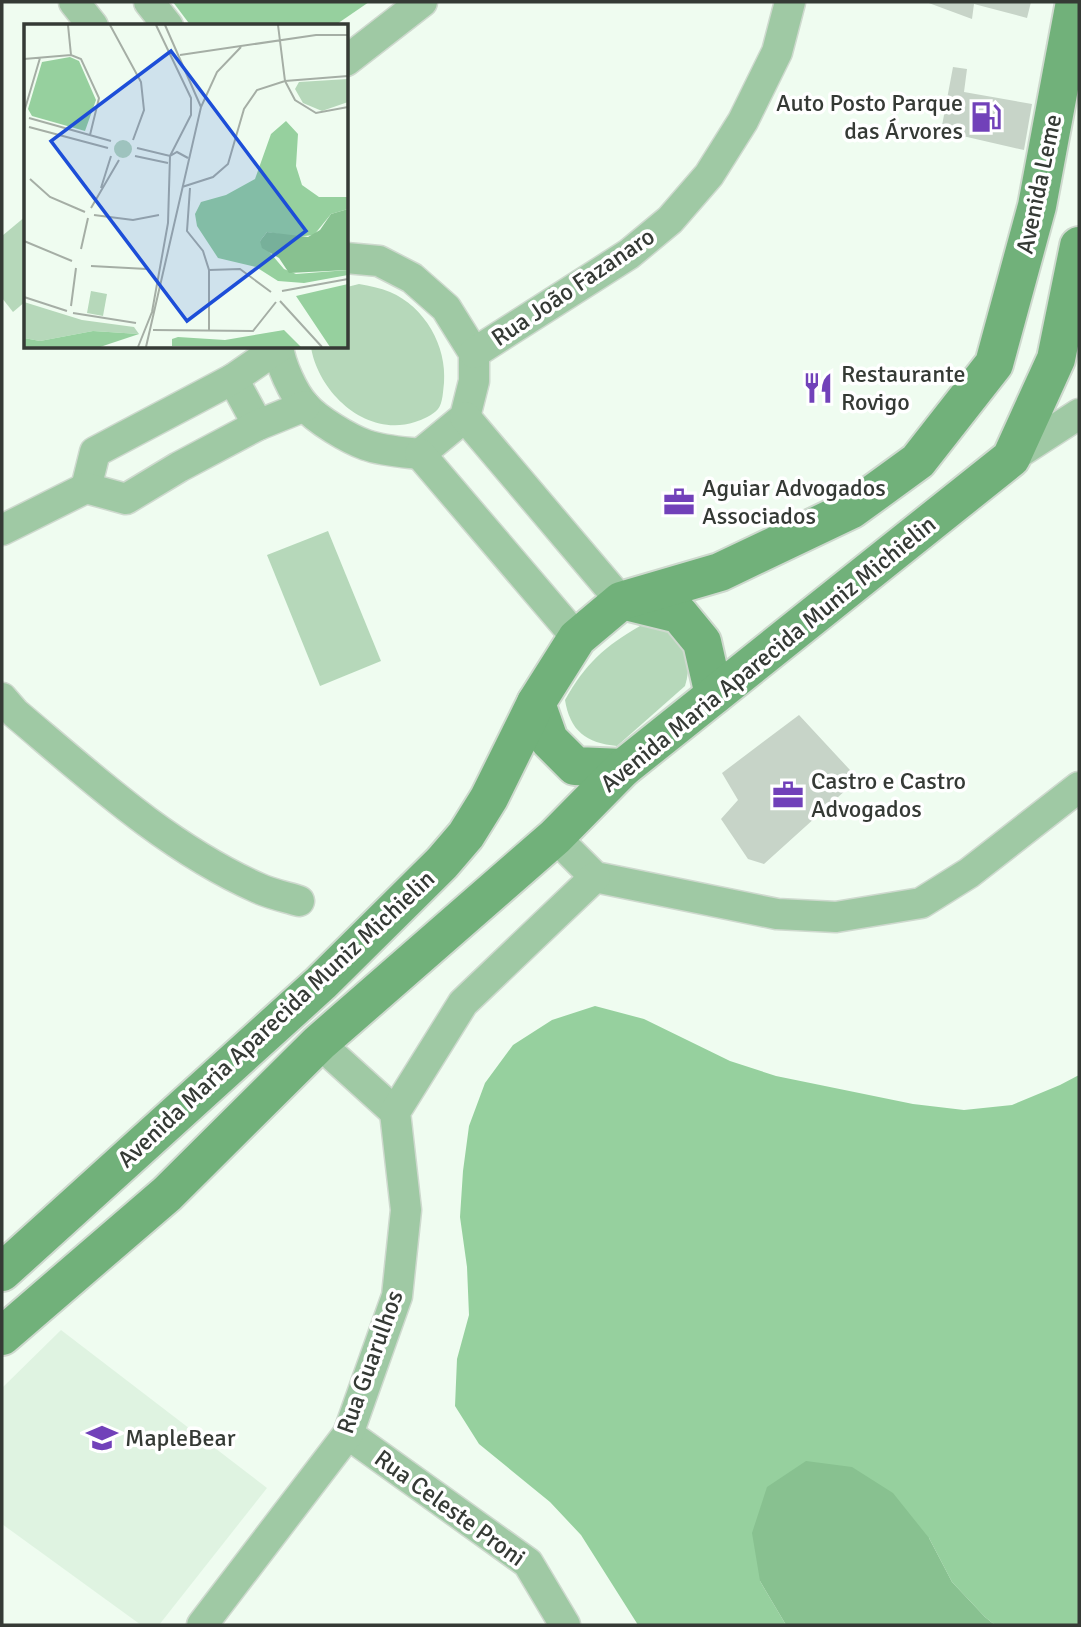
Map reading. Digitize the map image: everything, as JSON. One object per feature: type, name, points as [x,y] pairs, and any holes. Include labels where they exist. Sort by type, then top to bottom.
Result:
[{"type":"street","points":[[74,2],[91,24]]},
{"type":"street","points":[[149,2],[166,24]]},
{"type":"street","points":[[348,59],[422,2]]},
{"type":"street","name":"Rua João Fazanaro","points":[[474,353],[629,254],[670,220],[709,176],[743,121],[777,52],[790,2]]},
{"type":"street","name":"Avenida Leme","points":[[994,364],[1037,206],[1075,2]]},
{"type":"street","points":[[1011,458],[1056,359],[1079,246]]},
{"type":"street","points":[[348,258],[379,261],[412,278],[446,308],[474,353],[474,381],[465,417],[420,454]]},
{"type":"street","points":[[86,488],[95,452],[233,379],[277,348]]},
{"type":"street","points":[[278,348],[286,375],[305,406],[339,432],[365,445],[420,454],[577,638]]},
{"type":"street","name":"Avenida Maria Aparecida Muniz Michielin","points":[[2,1272],[321,983],[442,863],[466,835],[489,798],[536,702],[577,638],[621,600],[720,572],[852,509],[918,461],[994,364]]},
{"type":"street","points":[[233,379],[258,425]]},
{"type":"street","points":[[2,530],[86,488],[126,499],[258,425],[305,406]]},
{"type":"street","points":[[1011,458],[1079,414]]},
{"type":"street","points":[[465,417],[621,600],[679,614],[702,642],[713,695]]},
{"type":"street","name":"Avenida Maria Aparecida Muniz Michielin","points":[[2,1336],[166,1195],[319,1043],[555,837],[623,768],[1011,458]]},
{"type":"street","points":[[2,698],[15,713],[129,810],[199,857],[260,889],[299,901]]},
{"type":"street","points":[[536,702],[549,740],[575,766],[623,768]]},
{"type":"street","points":[[555,837],[595,877],[776,914],[836,917],[921,903],[970,873],[1079,787]]},
{"type":"street","points":[[319,1043],[395,1112],[463,1003],[595,877]]},
{"type":"street","name":"Rua Guarulhos","points":[[202,1625],[348,1433],[397,1296],[406,1210],[395,1112]]},
{"type":"street","name":"Rua Celeste Proni","points":[[348,1433],[528,1563],[565,1625]]},
{"type":"shaded area","points":[[173,2],[369,2],[337,24],[190,24]]},
{"type":"shaded area","points":[[24,218],[24,303],[13,312],[2,298],[2,236]]},
{"type":"shaded area","points":[[359,284],[375,287],[402,299],[414,307],[431,329],[442,355],[444,383],[440,406],[427,417],[397,425],[362,417],[334,395],[323,380],[311,348],[348,348],[348,287]]},
{"type":"shaded area","points":[[328,531],[381,661],[320,686],[267,555]]},
{"type":"shaded area","points":[[640,626],[665,630],[681,642],[688,661],[685,686],[617,746],[596,742],[581,734],[575,727],[565,700],[580,676],[597,657]]},
{"type":"shaded area","points":[[595,1006],[644,1019],[730,1061],[776,1076],[913,1104],[964,1110],[1012,1105],[1079,1075],[1079,1625],[995,1625],[952,1582],[929,1538],[760,1581],[786,1625],[638,1625],[581,1535],[550,1502],[479,1444],[455,1406],[457,1359],[469,1315],[467,1267],[460,1217],[469,1126],[485,1083],[513,1045],[552,1020]]},
{"type":"shaded area","name":"MapleBear","points":[[61,1330],[267,1488],[159,1625],[141,1625],[2,1524],[2,1388]]},
{"type":"shaded area","points":[[806,1461],[852,1467],[893,1493],[929,1538],[952,1582],[995,1625],[786,1625],[760,1581],[752,1533],[767,1487]]},
{"type":"building","points":[[926,2],[1031,2],[1027,18],[974,4],[972,19]]},
{"type":"building","name":"Auto Posto Parque das Árvores","points":[[953,67],[967,69],[964,92],[1032,104],[1024,150],[941,131]]},
{"type":"building","name":"Castro e Castro Advogados","points":[[799,715],[850,770],[847,789],[764,864],[748,859],[721,819],[738,800],[722,773]]},
{"type":"place","name":"Auto Posto Parque das Árvores","points":[[986,117]]},
{"type":"place","name":"Restaurante Rovigo","points":[[818,388]]},
{"type":"place","name":"Aguiar Advogados Associados","points":[[679,502]]},
{"type":"place","name":"Castro e Castro Advogados","points":[[788,795]]},
{"type":"place","name":"MapleBear","points":[[102,1438]]}]
